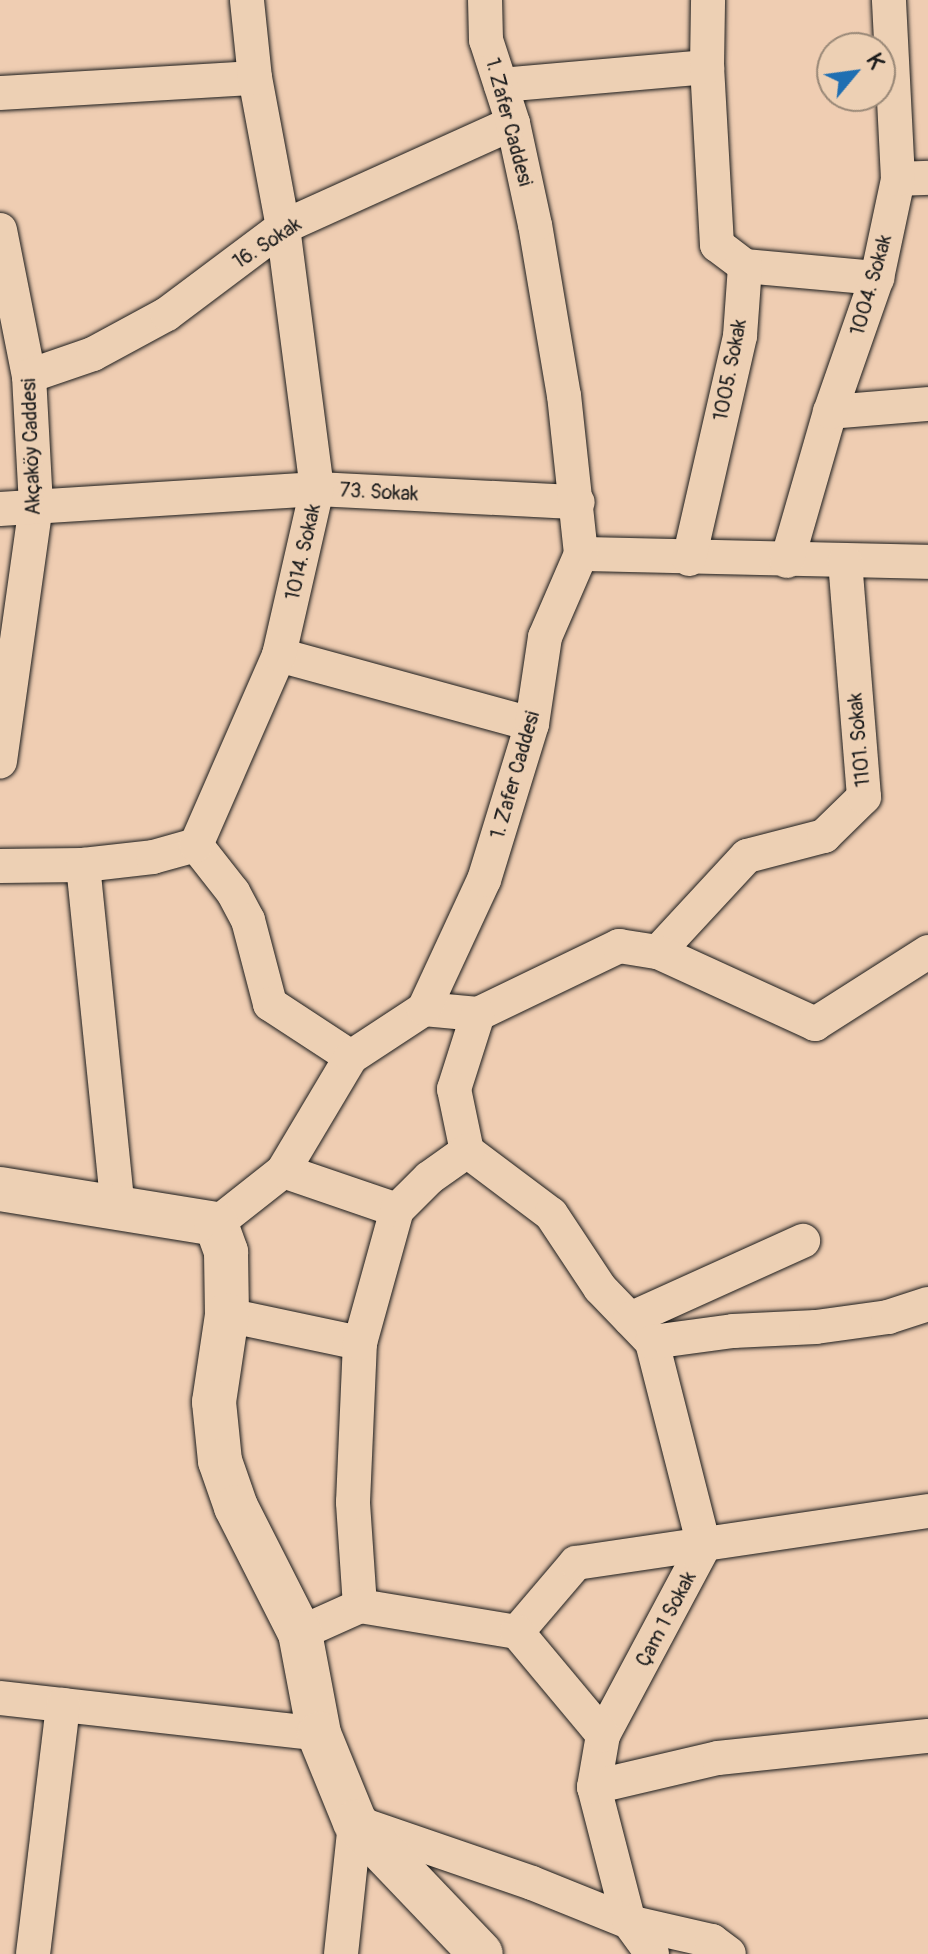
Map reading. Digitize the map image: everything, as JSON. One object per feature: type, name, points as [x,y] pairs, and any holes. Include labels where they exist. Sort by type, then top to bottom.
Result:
[{"type":"main road","points":[[0,1189],[216,1224],[226,1252],[227,1315],[214,1402],[220,1461],[236,1507],[300,1633],[319,1734],[355,1822],[481,1954]]},
{"type":"street","name":"1014. Sokak","points":[[196,845],[279,655],[317,489],[283,227],[255,78],[247,0]]},
{"type":"street","name":"1. Zafer Caddesi","points":[[424,1009],[484,880],[532,724],[545,637],[581,554],[578,502],[540,256],[513,123],[486,40],[485,0]]},
{"type":"street","points":[[708,0],[707,67],[717,245],[745,266],[877,278]]},
{"type":"street","name":"1004. Sokak","points":[[787,561],[830,412],[913,179],[889,0]]},
{"type":"street","points":[[501,85],[707,67]]},
{"type":"street","points":[[0,93],[255,78]]},
{"type":"street","name":"16. Sokak","points":[[29,376],[93,354],[167,314],[283,227],[513,123]]},
{"type":"street","name":"Akçaköy Caddesi","points":[[0,230],[29,376],[36,505],[0,761]]},
{"type":"street","name":"1005. Sokak","points":[[689,559],[740,336],[745,266]]},
{"type":"street","points":[[830,412],[928,404]]},
{"type":"street","name":"73. Sokak","points":[[0,509],[317,489],[578,502]]},
{"type":"street","points":[[581,554],[689,559],[928,562]]},
{"type":"street","name":"1101. Sokak","points":[[658,952],[747,856],[824,836],[864,797],[845,562]]},
{"type":"street","points":[[279,655],[532,724]]},
{"type":"street","points":[[0,866],[83,865],[153,857],[196,845],[233,892],[248,920],[270,1004],[351,1057]]},
{"type":"street","points":[[83,865],[118,1207]]},
{"type":"street","points":[[216,1224],[283,1171],[351,1057],[424,1009],[478,1014],[619,946],[658,952],[815,1024],[928,952]]},
{"type":"street","points":[[478,1014],[454,1089],[467,1151],[551,1214],[600,1288],[641,1331],[704,1546]]},
{"type":"street","points":[[360,1606],[353,1502],[360,1343],[397,1210],[429,1178],[467,1151]]},
{"type":"street","points":[[283,1171],[397,1210]]},
{"type":"street","points":[[641,1331],[803,1241]]},
{"type":"street","points":[[641,1331],[816,1327],[888,1317],[928,1304]]},
{"type":"street","points":[[227,1315],[360,1343]]},
{"type":"street","points":[[517,1632],[576,1563],[638,1551],[704,1546],[928,1511]]},
{"type":"street","name":"Çam 1 Sokak","points":[[629,1922],[594,1787],[603,1735],[704,1546]]},
{"type":"street","points":[[300,1633],[360,1606],[517,1632],[603,1735]]},
{"type":"street","points":[[0,1698],[319,1734]]},
{"type":"street","points":[[33,1954],[63,1705]]},
{"type":"street","points":[[594,1787],[718,1758],[928,1736]]},
{"type":"street","points":[[341,1954],[355,1822],[532,1883],[629,1922],[712,1941],[729,1954]]},
{"type":"street","points":[[629,1922],[652,1954]]}]
